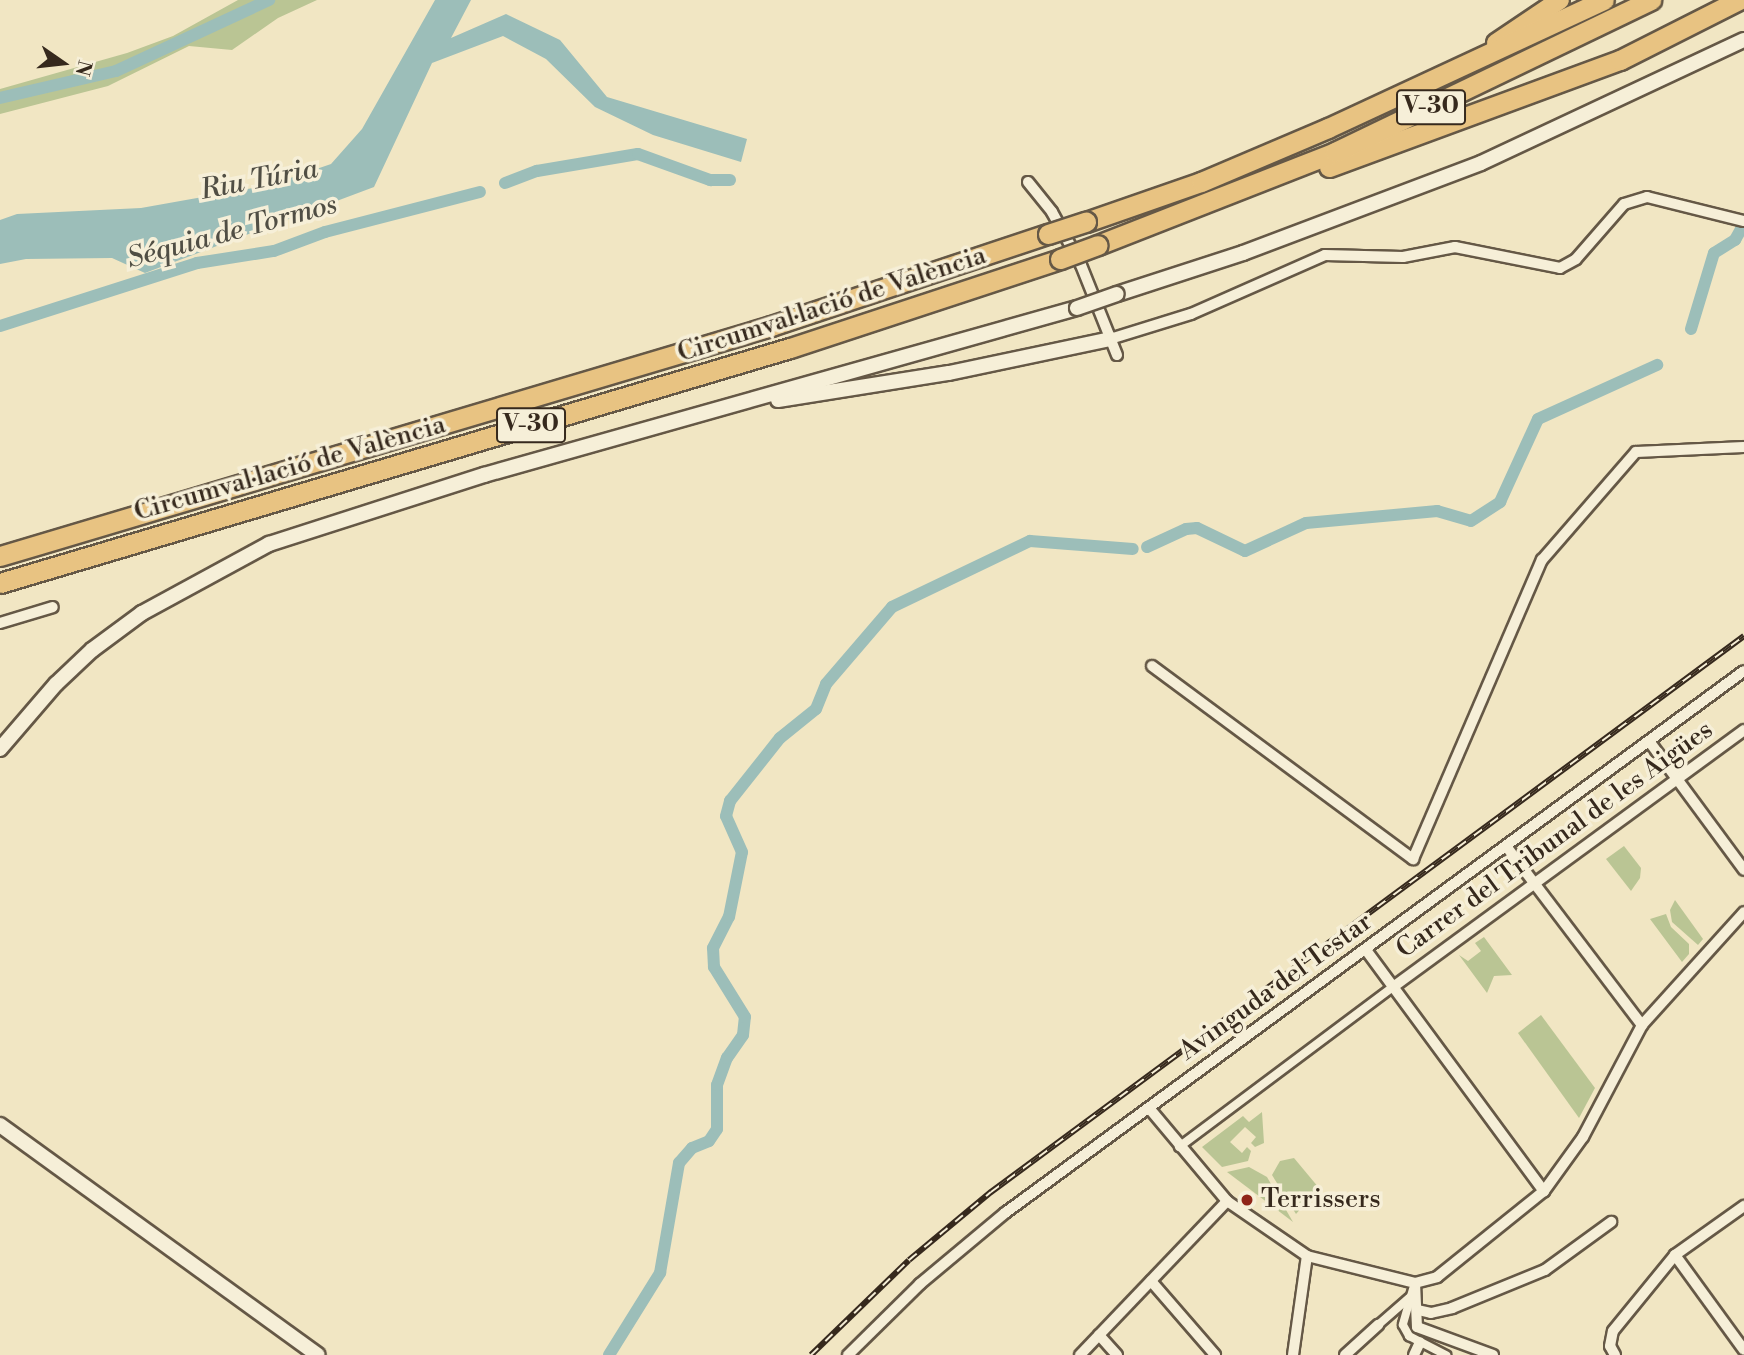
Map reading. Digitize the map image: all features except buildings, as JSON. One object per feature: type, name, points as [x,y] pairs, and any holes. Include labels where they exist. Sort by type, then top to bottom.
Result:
[{"type":"highway","points":[[1482,54],[1560,0]]},
{"type":"highway","name":"Circumval·lació de València","points":[[0,556],[771,326],[1086,222],[1201,182],[1328,128],[1482,54],[1604,0]]},
{"type":"highway","name":"Circumval·lació de València","points":[[0,583],[777,352],[1060,259],[1208,205],[1335,152],[1651,0]]},
{"type":"highway","points":[[1208,205],[1544,90],[1620,60],[1739,0]]},
{"type":"highway","points":[[0,545],[220,490]]},
{"type":"street","points":[[0,749],[56,684],[92,650],[142,613],[244,555],[484,475],[1077,308],[1243,253],[1481,163],[1744,40]]},
{"type":"street","points":[[1028,182],[1052,212],[1081,265],[1117,355]]},
{"type":"street","points":[[745,402],[885,384],[1110,339],[1191,314],[1325,255],[1403,257],[1455,247],[1560,268],[1576,259],[1624,204],[1647,197],[1744,221]]},
{"type":"street","points":[[1152,666],[1413,859],[1542,560],[1636,452],[1744,447]]},
{"type":"street","points":[[0,623],[53,607]]},
{"type":"street","name":"Avinguda del Testar","points":[[848,1355],[920,1284],[1005,1213],[1744,671]]},
{"type":"street","name":"Carrer del Tribunal de les Aigües","points":[[1393,987],[1744,730]]},
{"type":"street","points":[[1649,741],[1744,870]]},
{"type":"street","points":[[1506,846],[1642,1025]]},
{"type":"street","points":[[1149,1108],[1227,1201],[1307,1256],[1415,1283],[1437,1277],[1457,1264],[1544,1191],[1583,1137],[1642,1025],[1744,912]]},
{"type":"street","points":[[1366,950],[1544,1191]]},
{"type":"street","points":[[1180,1147],[1393,987]]},
{"type":"street","points":[[0,1125],[318,1355]]},
{"type":"street","points":[[1080,1355],[1227,1201]]},
{"type":"street","points":[[1613,1350],[1613,1331],[1675,1255],[1744,1206]]},
{"type":"street","points":[[1418,1310],[1431,1313],[1452,1308],[1545,1270],[1611,1222]]},
{"type":"street","points":[[1675,1255],[1744,1350]]},
{"type":"street","points":[[1293,1355],[1307,1256]]},
{"type":"street","points":[[1151,1281],[1215,1355]]},
{"type":"street","points":[[1415,1283],[1403,1325],[1420,1342],[1446,1355]]},
{"type":"street","points":[[1415,1283],[1417,1327],[1427,1334],[1493,1355]]},
{"type":"street","points":[[1345,1355],[1410,1297]]},
{"type":"street","points":[[1099,1335],[1117,1355]]},
{"type":"street","points":[[1413,1355],[1420,1342]]},
{"type":"green space","points":[[238,0],[317,0],[278,18],[232,50],[189,46],[108,86],[0,114],[0,89],[127,53],[173,36]]},
{"type":"green space","points":[[1624,846],[1641,868],[1640,878],[1631,891],[1606,859]]},
{"type":"green space","points":[[1675,900],[1703,939],[1698,945],[1672,922],[1670,910]]},
{"type":"green space","points":[[1666,914],[1671,927],[1689,944],[1689,954],[1682,962],[1650,919]]},
{"type":"green space","points":[[1484,937],[1512,975],[1494,976],[1487,993],[1459,955],[1468,961],[1481,951],[1475,943]]},
{"type":"green space","points":[[1541,1015],[1595,1088],[1579,1118],[1518,1033]]},
{"type":"green space","points":[[1262,1112],[1264,1143],[1255,1147],[1251,1143],[1256,1137],[1245,1127],[1230,1142],[1242,1153],[1247,1147],[1251,1151],[1248,1161],[1222,1167],[1202,1147],[1243,1116],[1249,1122]]},
{"type":"green space","points":[[1294,1158],[1319,1188],[1296,1214],[1272,1175],[1280,1161]]},
{"type":"green space","points":[[1249,1167],[1267,1177],[1293,1222],[1227,1172]]},
{"type":"water","points":[[435,0],[471,0],[451,38],[506,14],[560,40],[607,97],[747,139],[741,162],[653,135],[595,107],[546,59],[503,36],[432,63],[374,187],[145,273],[112,258],[26,259],[0,264],[0,220],[17,214],[141,208],[270,185],[331,164],[362,129]]},
{"type":"waterway","points":[[0,98],[116,71],[269,0]]},
{"type":"waterway","name":"Séquia de Tormos","points":[[505,183],[537,171],[638,154],[710,180],[730,180]]},
{"type":"waterway","name":"Séquia de Tormos","points":[[0,326],[197,263],[274,251],[325,232],[480,192]]},
{"type":"waterway","points":[[1691,329],[1714,253],[1735,240],[1744,224]]},
{"type":"waterway","points":[[1147,547],[1186,529],[1197,528],[1245,551],[1306,523],[1437,511],[1471,521],[1500,502],[1538,419],[1657,365]]},
{"type":"waterway","points":[[609,1355],[660,1273],[679,1163],[692,1148],[709,1141],[717,1129],[717,1085],[727,1058],[743,1035],[745,1017],[714,967],[713,948],[729,917],[742,852],[726,816],[730,801],[780,738],[816,709],[826,684],[892,607],[1030,541],[1133,549]]},
{"type":"railway","points":[[811,1355],[909,1260],[991,1192],[1744,636]]},
{"type":"place","name":"Terrissers","points":[[1247,1200]]},
{"type":"water label","name":"Riu Túria","points":[[259,180]]}]
